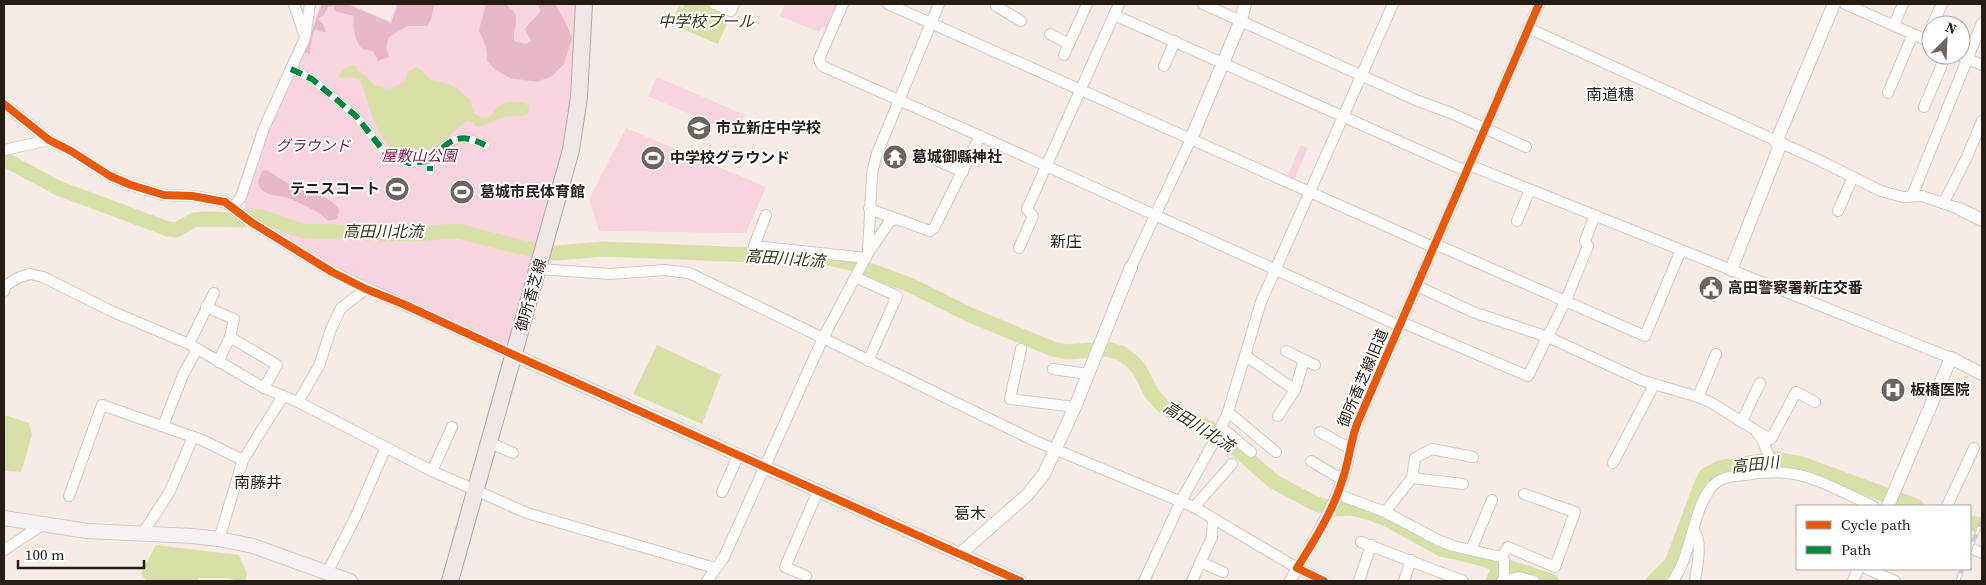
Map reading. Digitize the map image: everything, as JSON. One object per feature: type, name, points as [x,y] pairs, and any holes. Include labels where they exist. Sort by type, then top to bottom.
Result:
[{"type":"main road","name":"御所香芝線","points":[[450,581],[564,177],[575,126],[581,69],[584,4]]},
{"type":"main road","points":[[4,518],[86,531],[220,539],[253,546],[350,581]]},
{"type":"street","points":[[294,4],[305,38]]},
{"type":"street","points":[[233,207],[241,197],[264,128],[305,38],[310,4]]},
{"type":"street","points":[[714,4],[731,11],[734,4]]},
{"type":"street","points":[[843,4],[819,59],[822,66],[1400,324],[1528,376],[1566,300],[1588,246],[1585,241],[1596,215]]},
{"type":"street","points":[[888,4],[1310,192],[1566,300],[1645,336],[1681,250]]},
{"type":"street","points":[[866,258],[872,174],[876,156],[939,4]]},
{"type":"street","points":[[996,4],[996,6],[1021,20]]},
{"type":"street","points":[[1064,55],[1087,4]]},
{"type":"street","points":[[1019,248],[1033,216],[1027,209],[1119,4]]},
{"type":"street","points":[[1203,4],[1526,148]]},
{"type":"street","points":[[960,554],[1037,484],[1050,464],[1097,355],[1131,267],[1224,63],[1241,20],[1245,4]]},
{"type":"street","points":[[1144,581],[1181,501],[1228,412],[1246,356],[1257,313],[1393,4]]},
{"type":"street","name":"御所香芝線旧道","points":[[1290,581],[1337,494],[1343,480],[1349,448],[1357,424],[1539,4]]},
{"type":"street","points":[[1731,270],[1834,4]]},
{"type":"street","points":[[1845,4],[1921,38]]},
{"type":"street","points":[[1894,25],[1904,4]]},
{"type":"street","points":[[1114,15],[1343,116],[1468,168],[1596,215],[1951,358],[1982,374]]},
{"type":"street","points":[[1971,44],[1982,23]]},
{"type":"street","points":[[1528,28],[1779,142],[1881,191],[1903,198],[1922,196],[1944,202],[1982,220]]},
{"type":"street","points":[[1050,34],[1070,44]]},
{"type":"street","points":[[1888,94],[1913,34]]},
{"type":"street","points":[[1164,66],[1174,41]]},
{"type":"street","points":[[1924,108],[1942,65]]},
{"type":"street","points":[[1912,196],[1961,65]]},
{"type":"street","points":[[291,69],[312,79],[356,116],[386,154],[409,163],[430,160],[453,139],[472,138],[485,145]]},
{"type":"street","points":[[4,104],[49,140],[71,151],[110,176],[131,186],[164,195],[192,196],[225,202],[251,222],[332,272],[366,289],[1020,581]]},
{"type":"street","points":[[1944,202],[1966,159],[1982,121]]},
{"type":"street","points":[[870,209],[930,230],[934,228],[980,136]]},
{"type":"street","points":[[4,150],[49,140]]},
{"type":"street","points":[[430,160],[430,171]]},
{"type":"street","points":[[936,160],[963,172]]},
{"type":"street","points":[[1838,211],[1853,177]]},
{"type":"street","points":[[1517,221],[1530,190]]},
{"type":"street","points":[[766,215],[754,246],[866,258]]},
{"type":"street","points":[[707,581],[724,557],[823,338],[855,277],[890,221],[897,219]]},
{"type":"street","points":[[542,257],[610,274],[664,270],[683,271],[699,277],[1035,441],[1194,507],[1298,568],[1324,581]]},
{"type":"street","points":[[4,291],[6,285],[20,277],[30,274],[43,277],[111,311],[193,346],[264,388],[298,402],[432,471],[476,491],[528,513],[715,568]]},
{"type":"street","points":[[855,277],[897,296],[868,361]]},
{"type":"street","points":[[1417,286],[1474,312],[1548,337],[1626,374],[1698,397],[1724,409],[1771,439],[1796,392],[1815,402]]},
{"type":"street","points":[[298,402],[319,366],[331,329],[341,308],[366,289]]},
{"type":"street","points":[[163,426],[206,307],[214,293]]},
{"type":"street","points":[[206,307],[234,319],[230,338],[218,362]]},
{"type":"street","points":[[230,338],[277,364],[264,388]]},
{"type":"street","points":[[1021,348],[1010,399],[1075,407]]},
{"type":"street","points":[[1286,351],[1315,365]]},
{"type":"street","points":[[1698,397],[1716,354]]},
{"type":"street","points":[[1246,356],[1295,390]]},
{"type":"street","points":[[1888,505],[1951,358]]},
{"type":"street","points":[[1278,416],[1295,390],[1304,360]]},
{"type":"street","points":[[1053,369],[1088,374]]},
{"type":"street","points":[[1742,421],[1760,383]]},
{"type":"street","points":[[1613,463],[1654,384]]},
{"type":"street","points":[[220,539],[243,460],[283,396]]},
{"type":"street","points":[[69,496],[102,405],[193,437],[243,460]]},
{"type":"street","points":[[1228,412],[1276,452]]},
{"type":"street","points":[[432,471],[452,427]]},
{"type":"street","points":[[1755,430],[1775,472]]},
{"type":"street","points":[[1219,431],[1251,452]]},
{"type":"street","points":[[1320,432],[1349,448]]},
{"type":"street","points":[[143,533],[170,491],[193,437]]},
{"type":"street","points":[[489,442],[513,453]]},
{"type":"street","points":[[327,573],[356,516],[386,447]]},
{"type":"street","points":[[1947,505],[1974,448]]},
{"type":"street","points":[[1385,512],[1412,478],[1415,458],[1432,449],[1473,457]]},
{"type":"street","points":[[722,492],[738,456]]},
{"type":"street","points":[[1311,462],[1343,480]]},
{"type":"street","points":[[1194,507],[1232,464]]},
{"type":"street","points":[[1673,581],[1685,559],[1706,497],[1710,488],[1717,481],[1734,476],[1775,472],[1794,474],[1814,480],[1870,505]]},
{"type":"street","points":[[1412,478],[1463,484]]},
{"type":"street","points":[[806,576],[785,567],[818,491]]},
{"type":"street","points":[[1337,494],[1385,512],[1438,540],[1503,558]]},
{"type":"street","points":[[1524,494],[1575,512],[1555,567],[1508,547],[1503,558],[1503,578],[1519,577],[1534,581]]},
{"type":"street","points":[[1471,550],[1492,500]]},
{"type":"street","points":[[1192,581],[1212,537],[1213,518]]},
{"type":"street","points":[[4,550],[42,525]]},
{"type":"street","points":[[1694,530],[1698,536],[1699,545],[1695,581]]},
{"type":"street","points":[[1359,581],[1366,543],[1463,581]]},
{"type":"street","points":[[1404,581],[1411,560]]},
{"type":"street","points":[[1200,562],[1223,572]]},
{"type":"street","points":[[1869,570],[1895,581]]},
{"type":"green space","name":"屋敷山公園","points":[[321,4],[349,4],[390,21],[396,4],[576,4],[568,121],[563,148],[513,335],[506,344],[327,265],[242,214],[245,211],[245,197],[268,127],[293,77]]},
{"type":"green space","points":[[785,4],[836,4],[826,28],[822,27],[819,32],[780,16]]},
{"type":"green space","points":[[657,77],[745,115],[737,134],[648,96]]},
{"type":"green space","name":"中学校グラウンド","points":[[626,128],[766,187],[746,233],[599,231],[589,199]]},
{"type":"green space","points":[[1301,145],[1308,148],[1293,182],[1286,179]]},
{"type":"shaded area","points":[[322,4],[347,4],[391,23],[398,4],[434,4],[431,20],[427,26],[407,26],[389,37],[386,47],[389,57],[378,61],[373,51],[362,49],[357,41],[354,29],[354,16],[335,11],[334,6],[328,7],[324,15],[318,19],[323,24],[326,32],[316,29],[310,54],[304,52]]},
{"type":"shaded area","points":[[486,4],[506,4],[515,13],[514,41],[526,44],[531,41],[525,29],[540,11],[538,4],[555,4],[572,38],[564,64],[552,76],[537,82],[510,78],[497,71],[487,61],[486,47],[479,30]]},
{"type":"shaded area","points":[[267,170],[294,187],[319,195],[330,201],[339,210],[337,219],[328,221],[315,211],[291,199],[261,190],[258,182],[259,178],[262,171]]},
{"type":"water","name":"中学校プール","points":[[685,4],[710,4],[725,11],[723,17],[729,19],[718,44],[671,24],[679,6],[683,8]]},
{"type":"water","points":[[351,65],[357,66],[358,71],[373,84],[389,89],[404,82],[408,72],[416,67],[421,69],[432,80],[449,84],[460,90],[471,101],[472,109],[476,115],[485,118],[491,116],[498,107],[510,102],[526,103],[529,108],[528,114],[504,117],[477,127],[473,122],[467,121],[429,153],[420,156],[410,156],[398,152],[382,136],[371,114],[360,79],[338,77],[341,72]]},
{"type":"water","points":[[657,345],[721,375],[702,424],[633,394]]},
{"type":"water","points":[[4,415],[29,423],[32,435],[21,472],[4,471]]},
{"type":"water","points":[[156,545],[239,555],[247,574],[245,581],[236,581],[230,578],[199,578],[197,581],[146,581],[141,573]]},
{"type":"waterway","name":"高田川北流","points":[[4,159],[58,188],[168,229],[176,230],[194,220],[242,220],[259,216],[303,231],[412,234],[458,231],[524,248],[556,253],[604,249],[828,258],[850,263],[910,285],[970,315],[1053,349],[1067,352],[1107,349],[1121,353],[1139,369],[1152,394],[1163,406],[1211,429],[1223,437],[1273,481],[1316,504],[1334,509],[1352,508],[1367,512],[1387,519],[1441,549],[1476,557],[1551,581]]},
{"type":"waterway","name":"高田川","points":[[1654,581],[1672,563],[1706,475],[1719,468],[1774,459],[1802,464],[1913,505]]},
{"type":"waterway","name":"高田川","points":[[1971,523],[1982,525]]},
{"type":"waterway","name":"高田川","points":[[1493,581],[1500,566]]},
{"type":"railway","points":[[1971,547],[1982,521]]},
{"type":"railway","points":[[1958,581],[1962,570]]},
{"type":"marked path","points":[[291,69],[312,79],[356,116],[386,154],[409,163],[430,161],[430,171]]},
{"type":"marked path","points":[[430,161],[454,140],[468,139],[485,145]]},
{"type":"cycle path","points":[[1324,581],[1297,568],[1334,503],[1357,424],[1539,4]]},
{"type":"cycle path","points":[[4,104],[49,140],[71,151],[110,176],[131,185],[164,195],[192,196],[225,202],[251,222],[332,272],[366,289],[1020,581]]},
{"type":"place","name":"市立新庄中学校","points":[[699,128]]},
{"type":"place","name":"葛城御縣神社","points":[[895,157]]},
{"type":"place","name":"中学校グラウンド","points":[[653,158]]},
{"type":"place","name":"テニスコート","points":[[397,189]]},
{"type":"place","name":"葛城市民体育館","points":[[462,192]]},
{"type":"place","name":"高田警察署新庄交番","points":[[1711,288]]},
{"type":"place","name":"板橋医院","points":[[1893,390]]},
{"type":"district","name":"南道穗","points":[[1610,94]]},
{"type":"district","name":"新庄","points":[[1066,241]]},
{"type":"district","name":"南藤井","points":[[258,482]]},
{"type":"district","name":"葛木","points":[[970,513]]},
{"type":"park label","name":"グラウンド","points":[[313,146]]}]
